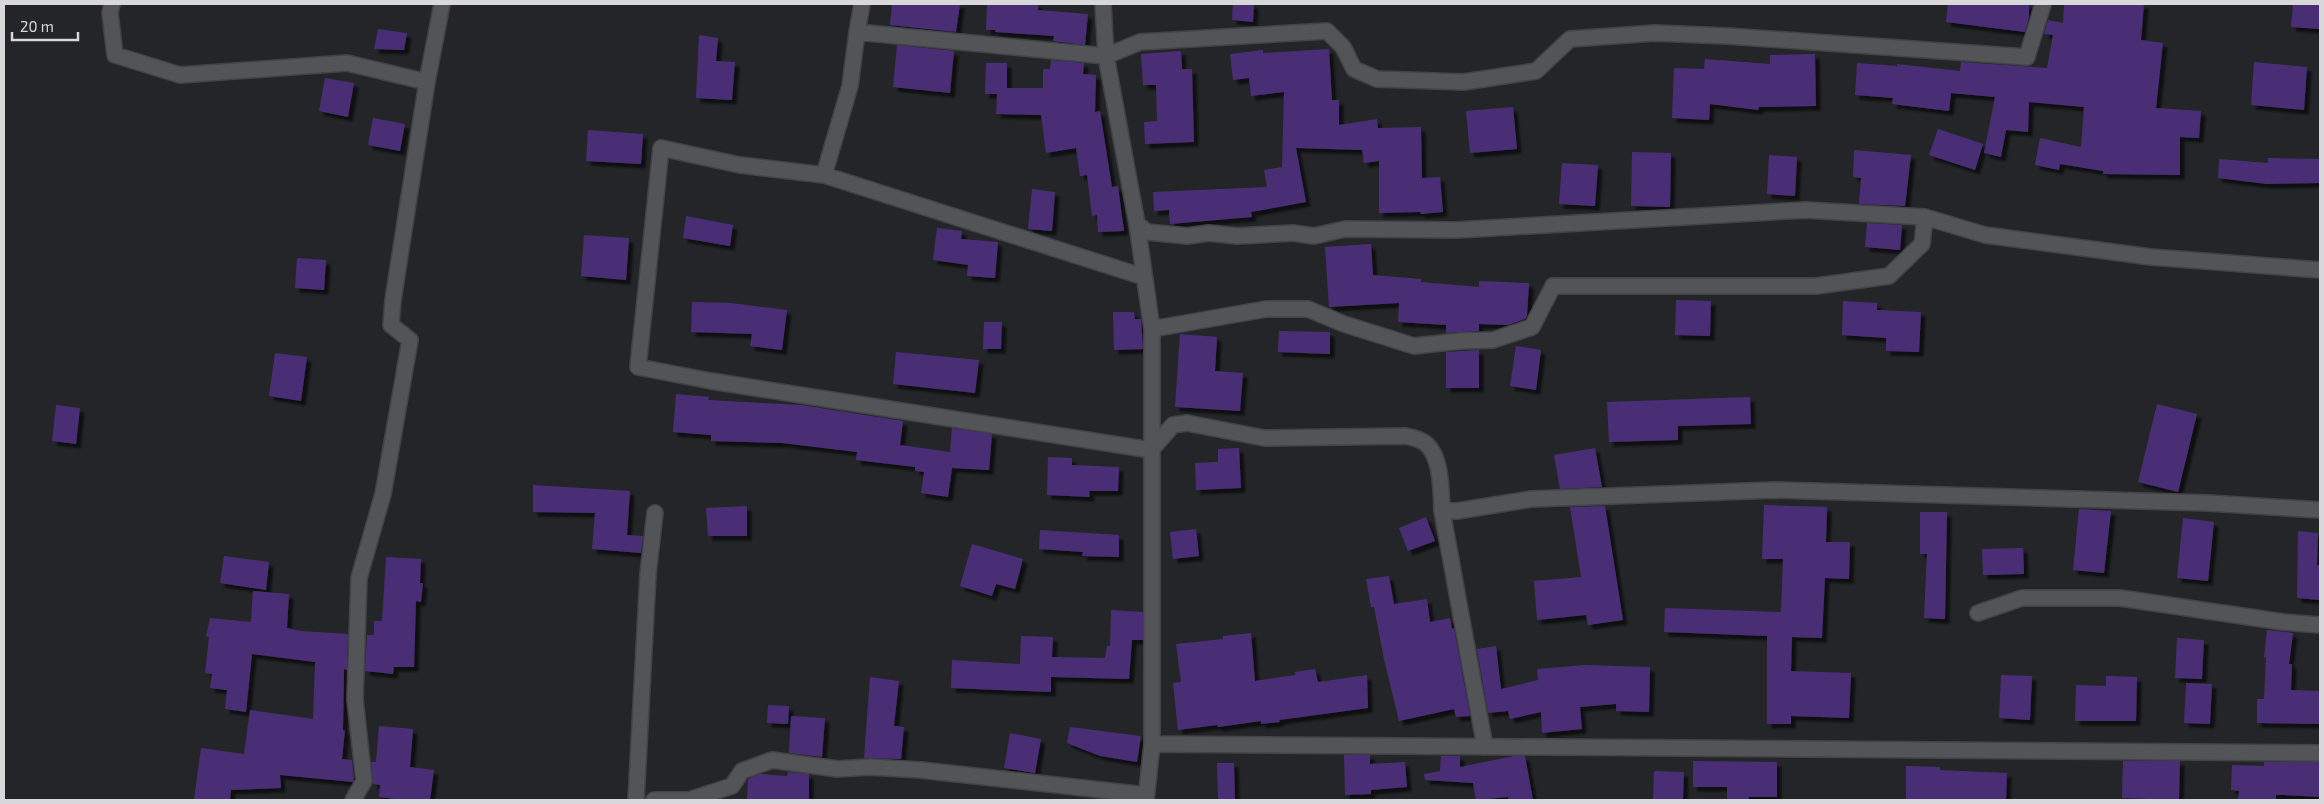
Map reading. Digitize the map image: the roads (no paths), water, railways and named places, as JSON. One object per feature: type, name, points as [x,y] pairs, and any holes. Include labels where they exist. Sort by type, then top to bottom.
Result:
[{"type":"street","points":[[112,4],[110,13],[115,55],[180,75],[347,63],[427,82]]},
{"type":"street","points":[[353,800],[364,781],[355,700],[359,578],[383,494],[410,340],[391,325],[427,82],[442,4]]},
{"type":"street","points":[[824,175],[850,86],[856,32],[862,4]]},
{"type":"street","points":[[654,800],[689,800],[732,786],[742,771],[772,760],[838,768],[870,767],[921,770],[1146,798],[1152,744],[1152,328],[1137,224],[1106,56],[1103,4]]},
{"type":"street","points":[[856,32],[1106,56],[1140,42],[1327,31],[1343,47],[1354,69],[1377,79],[1464,82],[1536,71],[1570,39],[1655,34],[1727,36],[2027,57],[2043,4]]},
{"type":"street","points":[[1144,276],[824,175],[740,166],[661,148],[638,367],[711,381],[1151,450]]},
{"type":"street","points":[[1137,224],[1147,232],[1187,236],[1209,233],[1238,236],[1293,233],[1314,236],[1345,229],[1456,230],[1806,210],[1925,217],[1985,235],[2151,257],[2320,270]]},
{"type":"street","points":[[1152,328],[1266,309],[1308,310],[1344,324],[1414,346],[1460,340],[1493,340],[1532,327],[1553,286],[1816,286],[1889,276],[1922,244],[1925,217]]},
{"type":"street","points":[[1151,450],[1173,425],[1187,423],[1264,438],[1406,436],[1424,442],[1432,450],[1440,475],[1442,511],[1485,747]]},
{"type":"street","points":[[1442,511],[1457,511],[1530,499],[1776,490],[2198,502],[2320,510]]},
{"type":"street","points":[[636,800],[648,574],[655,513]]},
{"type":"street","points":[[1978,613],[2022,598],[2120,598],[2283,622],[2320,624]]},
{"type":"street","points":[[1152,744],[2320,753]]}]
